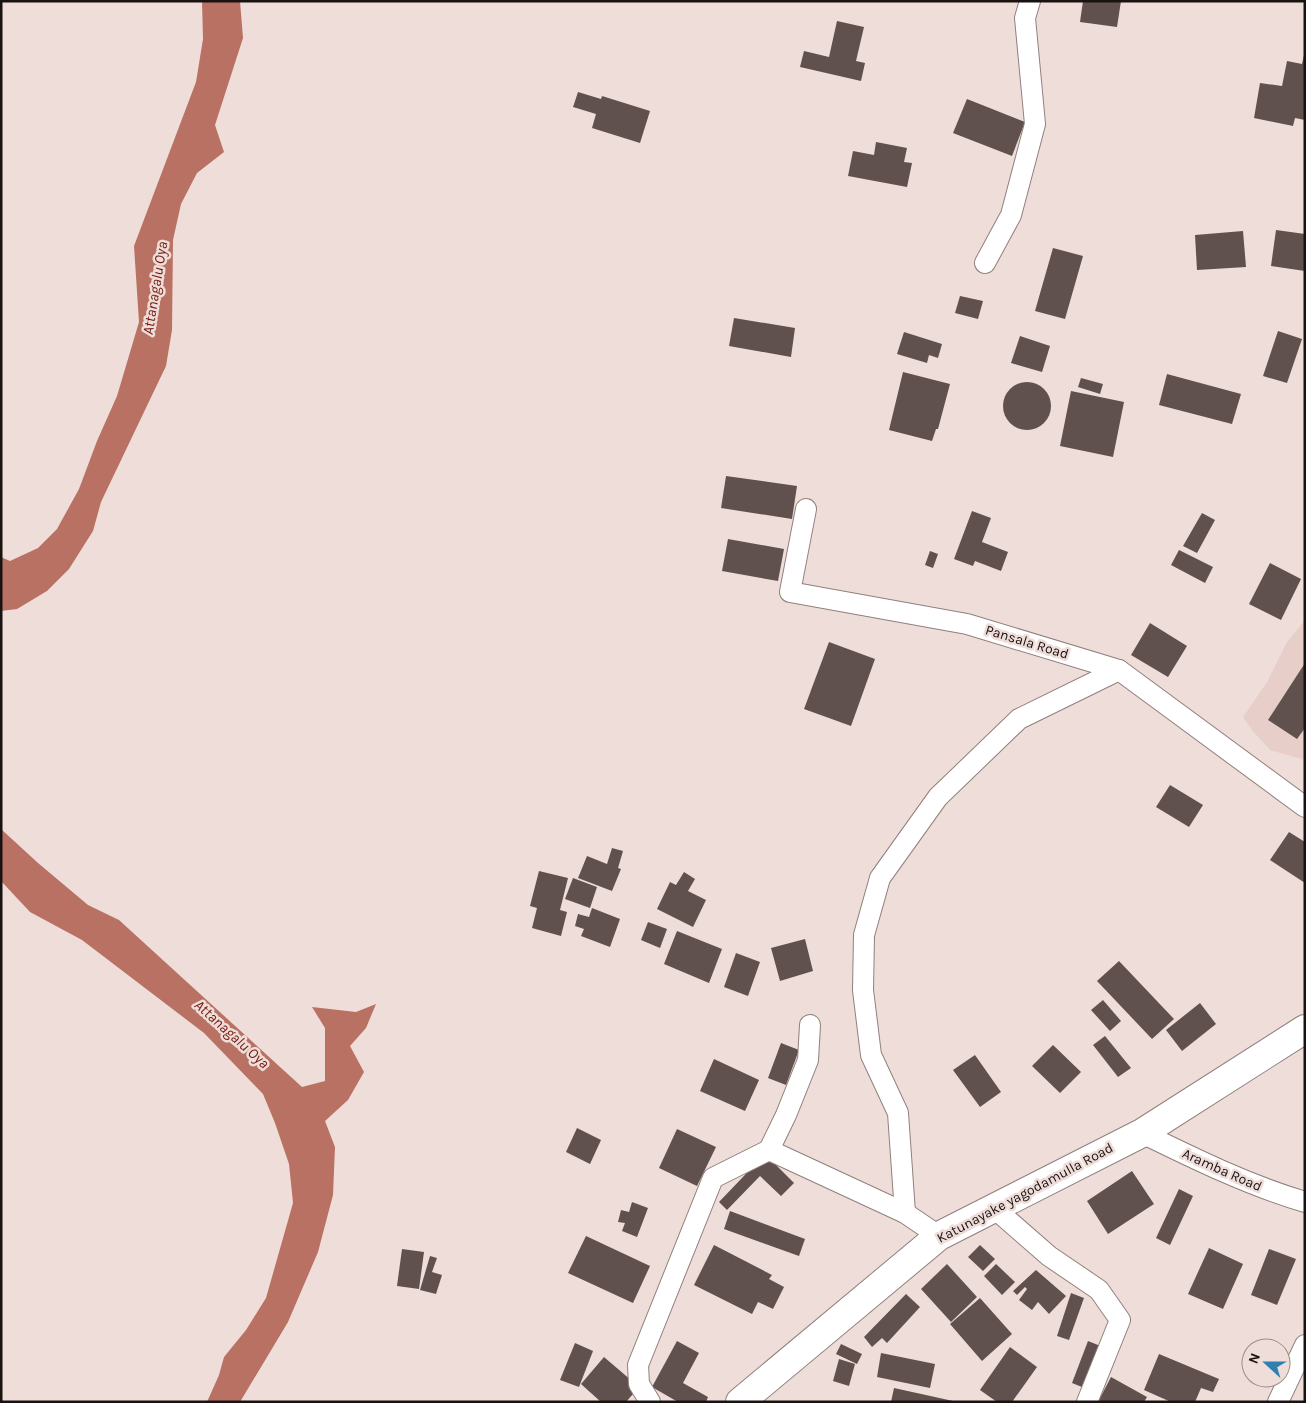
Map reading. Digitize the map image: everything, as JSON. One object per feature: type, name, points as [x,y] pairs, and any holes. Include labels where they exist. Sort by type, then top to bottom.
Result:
[{"type":"main road","name":"Katunayake yagodamulla Road","points":[[740,1402],[939,1236],[1142,1132],[1305,1029]]},
{"type":"street","points":[[985,263],[1011,215],[1035,124],[1025,18],[1030,1]]},
{"type":"street","name":"Pansala Road","points":[[806,509],[790,592],[967,624],[1119,670],[1305,807]]},
{"type":"street","points":[[905,1214],[898,1113],[871,1055],[862,990],[864,935],[880,878],[938,797],[1019,719],[1119,670]]},
{"type":"street","points":[[650,1402],[638,1384],[638,1365],[713,1178],[769,1150],[786,1115],[808,1060],[810,1025]]},
{"type":"street","name":"Aramba Road","points":[[1142,1132],[1217,1170],[1283,1196],[1305,1202]]},
{"type":"street","points":[[769,1150],[905,1214],[939,1236]]},
{"type":"street","points":[[994,1208],[1048,1256],[1098,1290],[1120,1320],[1087,1402]]},
{"type":"street","points":[[1278,1402],[1305,1345]]},
{"type":"shaded area","points":[[1305,620],[1305,760],[1270,750],[1243,717],[1267,682],[1287,642]]},
{"type":"water","name":"Attanagalu Oya","points":[[202,1],[240,1],[243,38],[215,125],[224,152],[197,173],[181,204],[173,240],[172,330],[166,366],[101,502],[93,531],[69,569],[47,591],[17,609],[1,611],[1,557],[10,561],[38,548],[57,529],[79,489],[117,396],[139,322],[134,246],[196,82],[203,39]]},
{"type":"water","name":"Attanagalu Oya","points":[[1,829],[88,905],[119,920],[302,1087],[325,1081],[325,1028],[312,1007],[356,1012],[376,1004],[366,1028],[350,1046],[364,1072],[348,1100],[325,1121],[335,1147],[333,1195],[318,1252],[288,1322],[240,1402],[207,1402],[219,1375],[224,1357],[246,1330],[266,1298],[293,1203],[289,1164],[263,1094],[204,1033],[82,940],[30,912],[1,881]]},
{"type":"building","points":[[1083,1],[1121,1],[1117,27],[1080,22]]},
{"type":"building","points":[[837,21],[864,27],[856,61],[865,63],[861,81],[800,67],[804,51],[829,57]]},
{"type":"building","points":[[1304,55],[1305,120],[1295,118],[1293,126],[1254,118],[1260,83],[1282,86],[1287,61],[1302,64]]},
{"type":"building","points":[[578,92],[601,99],[602,96],[650,111],[640,143],[592,128],[596,114],[573,107]]},
{"type":"building","points":[[967,99],[1025,122],[1012,156],[953,133]]},
{"type":"building","points":[[876,142],[907,148],[904,162],[912,163],[907,187],[848,176],[853,151],[874,155]]},
{"type":"building","points":[[1276,230],[1305,234],[1305,271],[1271,266]]},
{"type":"building","points":[[1243,231],[1246,267],[1197,270],[1195,235]]},
{"type":"building","points":[[1053,248],[1083,256],[1065,319],[1035,311]]},
{"type":"building","points":[[960,296],[983,301],[978,319],[955,313]]},
{"type":"building","points":[[734,318],[795,328],[791,357],[729,346]]},
{"type":"building","points":[[1278,331],[1302,339],[1287,383],[1263,376]]},
{"type":"building","points":[[904,332],[942,344],[938,358],[929,355],[927,363],[897,354]]},
{"type":"building","points":[[1020,336],[1050,346],[1042,372],[1011,363]]},
{"type":"building","points":[[903,372],[950,384],[938,429],[936,429],[932,441],[889,430]]},
{"type":"building","points":[[1167,374],[1241,394],[1232,424],[1159,405]]},
{"type":"building","points":[[1081,378],[1103,384],[1100,394],[1078,387]]},
{"type":"building","points":[[1027,382],[1036,384],[1044,389],[1049,397],[1051,406],[1049,415],[1044,423],[1036,428],[1027,430],[1018,428],[1010,423],[1005,415],[1003,406],[1005,397],[1010,389],[1018,384]]},
{"type":"building","points":[[1071,391],[1124,402],[1113,457],[1060,446]]},
{"type":"building","points":[[726,476],[797,486],[792,519],[721,508]]},
{"type":"building","points":[[972,511],[991,518],[982,542],[1008,552],[1001,571],[975,561],[973,566],[954,559]]},
{"type":"building","points":[[1202,513],[1215,520],[1197,553],[1183,546]]},
{"type":"building","points":[[728,539],[784,549],[778,581],[722,571]]},
{"type":"building","points":[[1179,550],[1213,567],[1205,583],[1171,565]]},
{"type":"building","points":[[930,551],[938,554],[933,568],[925,565]]},
{"type":"building","points":[[1270,563],[1301,579],[1281,620],[1249,604]]},
{"type":"building","points":[[1150,623],[1187,646],[1168,677],[1131,655]]},
{"type":"building","points":[[829,642],[875,659],[851,726],[804,709]]},
{"type":"building","points":[[1305,663],[1305,728],[1297,739],[1268,720]]},
{"type":"building","points":[[1170,785],[1203,805],[1189,827],[1156,807]]},
{"type":"building","points":[[1289,832],[1305,842],[1305,883],[1270,860]]},
{"type":"building","points":[[612,848],[623,851],[618,868],[621,869],[612,891],[578,878],[587,856],[607,864]]},
{"type":"building","points":[[539,871],[568,878],[560,910],[567,912],[561,936],[532,928],[537,908],[530,906]]},
{"type":"building","points":[[684,872],[695,879],[688,891],[706,900],[693,927],[657,909],[670,882],[676,885]]},
{"type":"building","points":[[573,878],[597,887],[590,908],[565,899]]},
{"type":"building","points":[[592,908],[620,919],[610,947],[581,936],[584,929],[575,926],[578,914],[589,917]]},
{"type":"building","points":[[648,922],[667,929],[660,948],[641,940]]},
{"type":"building","points":[[677,931],[722,949],[709,983],[664,964]]},
{"type":"building","points":[[805,939],[813,971],[780,981],[771,948]]},
{"type":"building","points":[[736,953],[760,962],[748,996],[724,987]]},
{"type":"building","points":[[1119,961],[1174,1019],[1152,1039],[1097,981]]},
{"type":"building","points":[[1103,1000],[1121,1021],[1110,1031],[1091,1010]]},
{"type":"building","points":[[1200,1003],[1216,1024],[1182,1051],[1166,1030]]},
{"type":"building","points":[[1105,1036],[1131,1068],[1118,1077],[1093,1045]]},
{"type":"building","points":[[781,1043],[799,1050],[786,1085],[768,1078]]},
{"type":"building","points":[[1053,1045],[1081,1072],[1060,1093],[1032,1066]]},
{"type":"building","points":[[975,1055],[1001,1092],[980,1107],[953,1070]]},
{"type":"building","points":[[714,1059],[759,1080],[745,1111],[700,1091]]},
{"type":"building","points":[[577,1128],[601,1140],[590,1164],[566,1152]]},
{"type":"building","points":[[677,1129],[716,1147],[697,1186],[659,1168]]},
{"type":"building","points":[[765,1154],[794,1183],[781,1196],[760,1176],[727,1210],[719,1202]]},
{"type":"building","points":[[1132,1171],[1154,1204],[1108,1234],[1087,1201]]},
{"type":"building","points":[[1179,1189],[1193,1196],[1170,1245],[1156,1238]]},
{"type":"building","points":[[632,1202],[648,1208],[637,1237],[622,1231],[625,1223],[618,1222],[621,1210],[629,1212]]},
{"type":"building","points":[[730,1211],[805,1239],[799,1256],[724,1229]]},
{"type":"building","points":[[586,1236],[650,1266],[633,1303],[568,1273]]},
{"type":"building","points":[[714,1245],[772,1275],[769,1279],[784,1287],[773,1309],[758,1302],[752,1314],[694,1285]]},
{"type":"building","points":[[980,1245],[995,1259],[983,1271],[968,1257]]},
{"type":"building","points":[[1209,1248],[1243,1264],[1223,1309],[1188,1294]]},
{"type":"building","points":[[402,1249],[424,1252],[419,1289],[397,1286]]},
{"type":"building","points":[[1269,1249],[1296,1259],[1277,1305],[1251,1295]]},
{"type":"building","points":[[430,1256],[437,1258],[432,1272],[442,1275],[436,1294],[420,1290]]},
{"type":"building","points":[[947,1264],[977,1297],[951,1322],[921,1289]]},
{"type":"building","points":[[996,1264],[1015,1282],[1002,1295],[984,1276]]},
{"type":"building","points":[[1036,1270],[1066,1296],[1049,1314],[1038,1302],[1032,1310],[1019,1300],[1027,1289],[1025,1287],[1017,1295],[1013,1291]]},
{"type":"building","points":[[1071,1293],[1084,1298],[1069,1340],[1057,1336]]},
{"type":"building","points":[[906,1294],[920,1307],[887,1343],[882,1338],[872,1347],[864,1337]]},
{"type":"building","points":[[980,1298],[1012,1334],[982,1361],[950,1324]]},
{"type":"building","points":[[677,1341],[699,1353],[683,1383],[708,1397],[706,1402],[678,1402],[652,1387]]},
{"type":"building","points":[[1088,1341],[1103,1347],[1087,1389],[1072,1383]]},
{"type":"building","points":[[575,1343],[593,1351],[579,1387],[560,1380]]},
{"type":"building","points":[[841,1344],[862,1354],[857,1364],[836,1354]]},
{"type":"building","points":[[1010,1347],[1037,1367],[1012,1402],[997,1402],[980,1390]]},
{"type":"building","points":[[881,1353],[935,1364],[930,1388],[877,1377]]},
{"type":"building","points":[[1159,1354],[1219,1379],[1213,1392],[1201,1388],[1195,1402],[1171,1402],[1144,1390]]},
{"type":"building","points":[[604,1357],[639,1387],[626,1402],[601,1402],[581,1384]]},
{"type":"building","points":[[839,1359],[855,1364],[849,1386],[833,1381]]},
{"type":"building","points":[[1111,1377],[1147,1397],[1144,1402],[1102,1402],[1099,1400]]},
{"type":"building","points":[[894,1388],[953,1401],[891,1402]]}]
